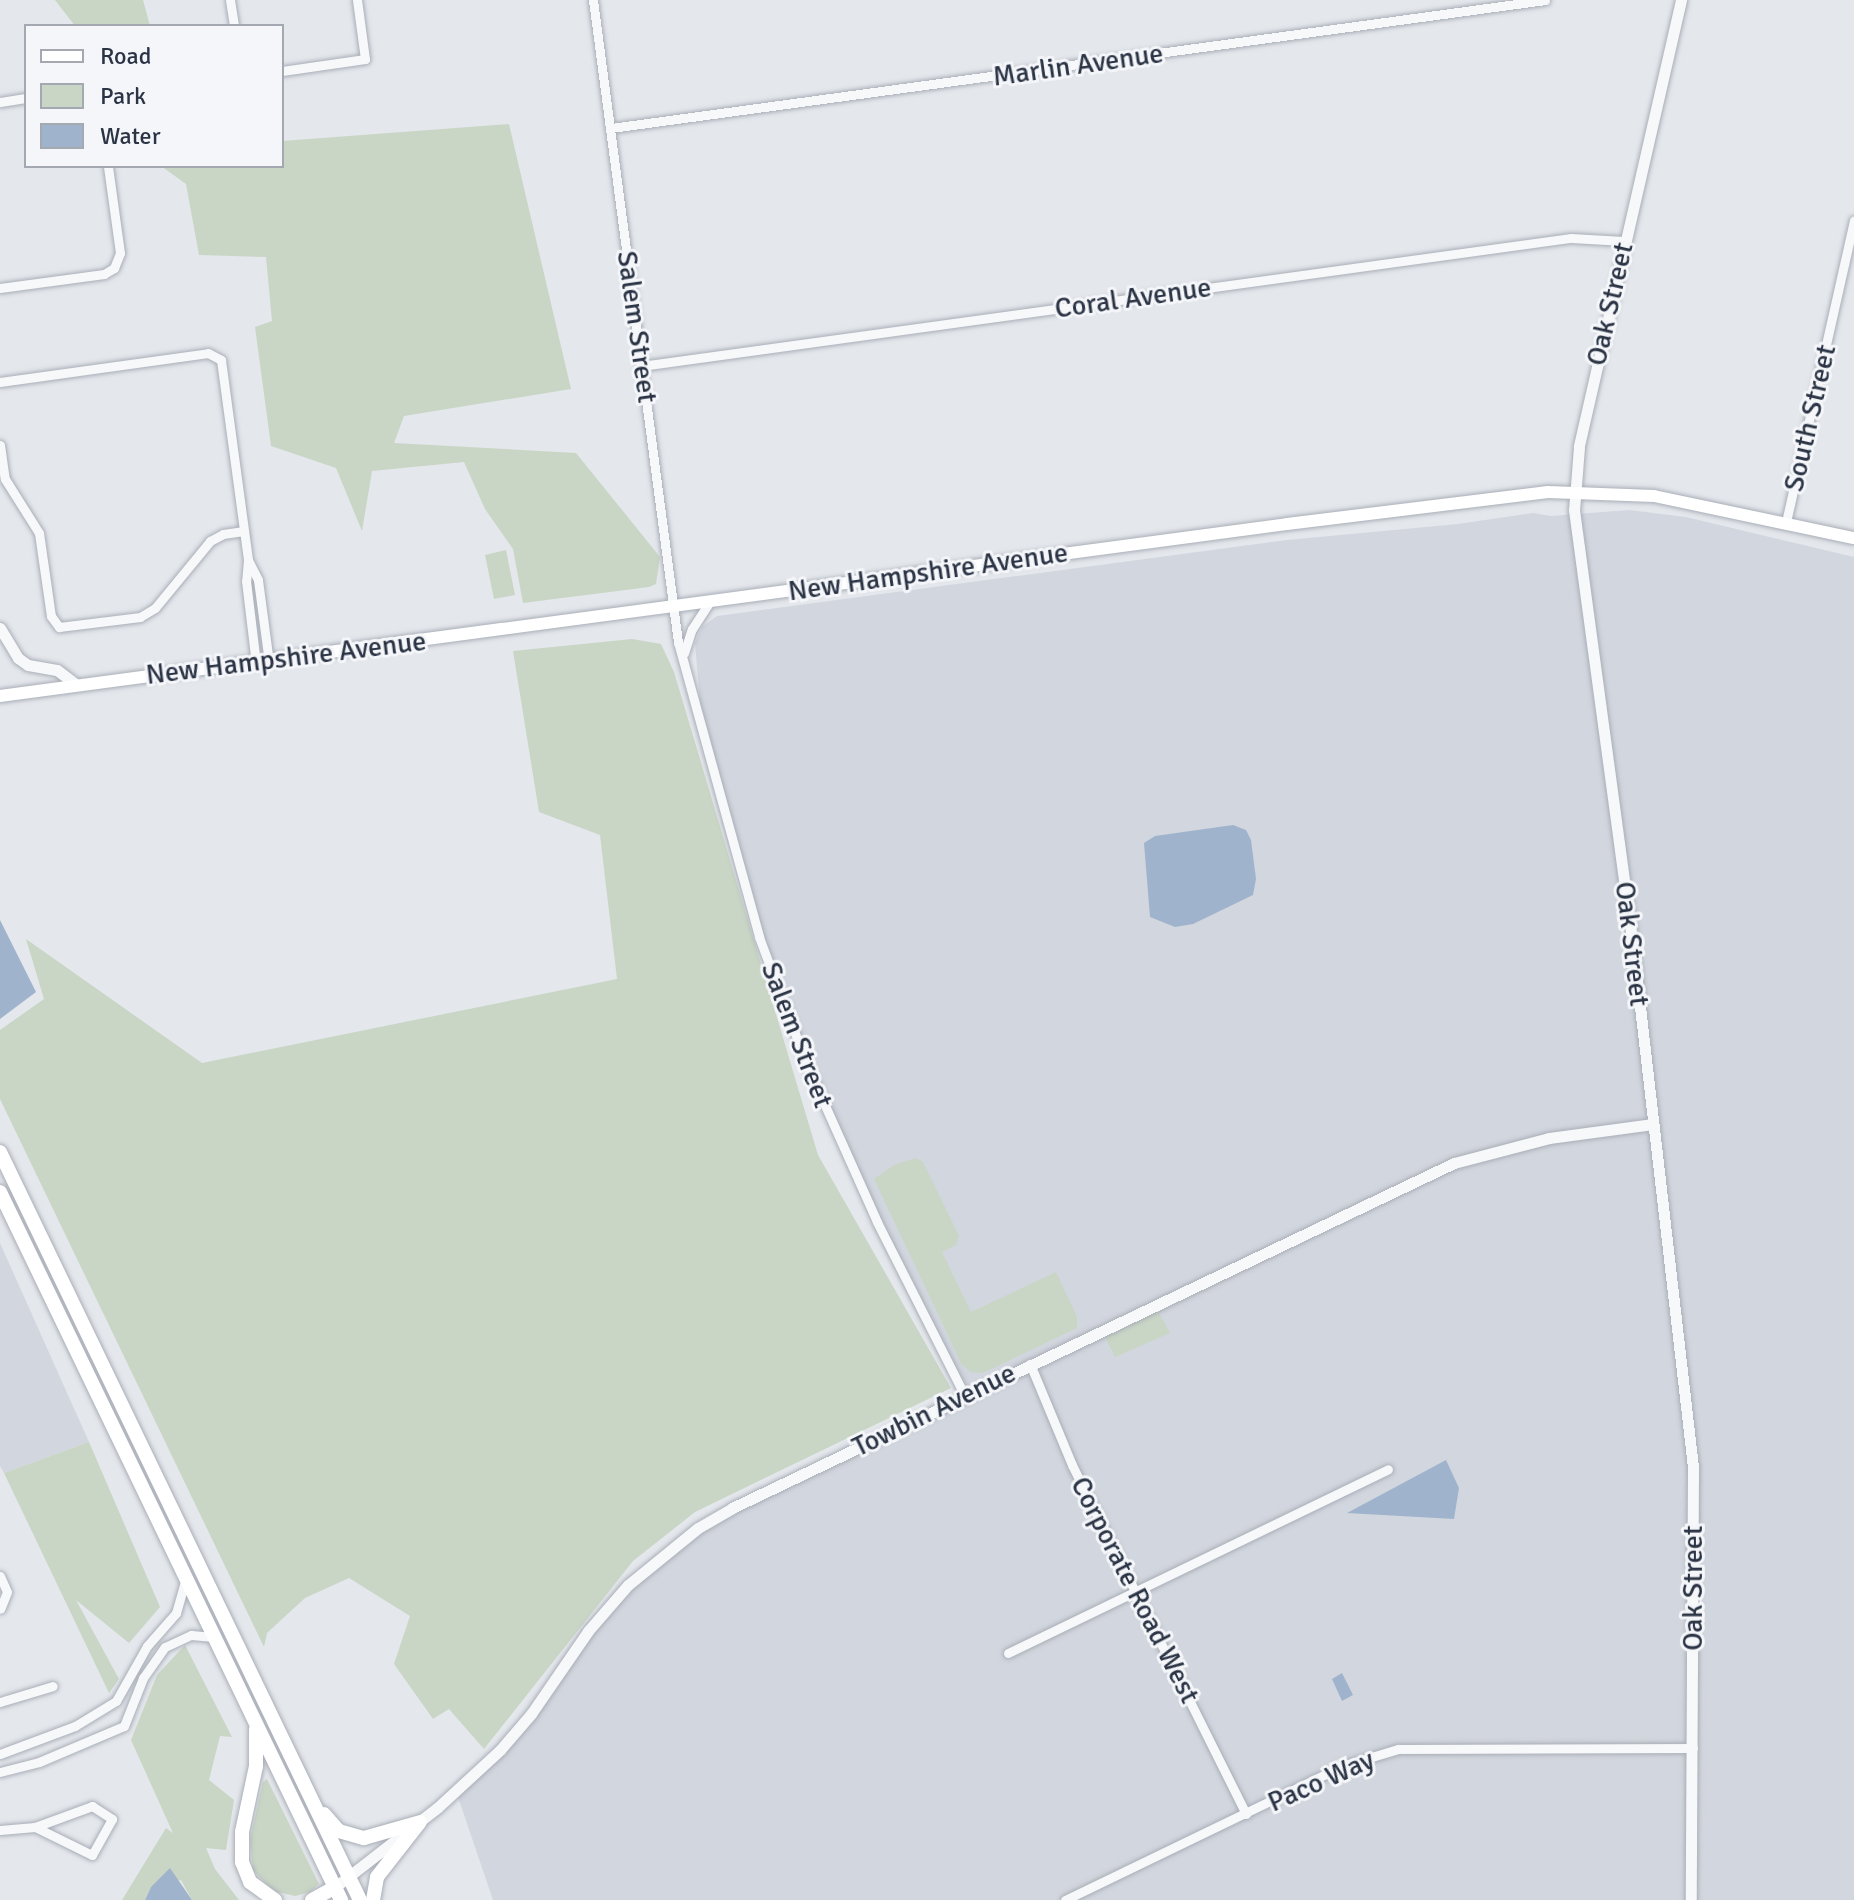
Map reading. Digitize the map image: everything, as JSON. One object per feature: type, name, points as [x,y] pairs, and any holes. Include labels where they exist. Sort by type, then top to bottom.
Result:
[{"type":"highway","points":[[0,1152],[360,1900]]},
{"type":"highway","points":[[0,1192],[338,1894],[312,1900]]},
{"type":"highway","points":[[256,1723],[254,1783],[241,1852],[243,1869],[250,1882],[275,1900]]},
{"type":"highway","points":[[310,1795],[330,1822],[350,1837],[372,1837],[420,1822]]},
{"type":"highway","points":[[373,1900],[377,1877],[420,1822]]},
{"type":"main road","name":"New Hampshire Avenue","points":[[1,692],[263,663],[1287,524],[1574,491],[1654,496],[1854,538]]},
{"type":"street","points":[[230,0],[234,24]]},
{"type":"street","points":[[284,71],[365,59],[357,0]]},
{"type":"street","name":"Salem Street","points":[[593,0],[673,606],[755,923],[806,1063],[877,1222],[965,1396]]},
{"type":"street","name":"Marlin Avenue","points":[[611,128],[1545,0]]},
{"type":"street","name":"Oak Street","points":[[1681,0],[1579,447],[1574,491],[1575,524],[1653,1124],[1693,1467],[1691,1900]]},
{"type":"street","points":[[0,102],[24,98]]},
{"type":"street","points":[[0,288],[104,274],[114,268],[120,253],[108,168]]},
{"type":"street","name":"South Street","points":[[1786,522],[1854,221]]},
{"type":"street","name":"Coral Avenue","points":[[641,366],[1571,238],[1624,241]]},
{"type":"street","points":[[0,382],[208,353],[217,357],[223,366],[248,560],[246,581],[263,663]]},
{"type":"street","points":[[0,445],[5,479],[39,533],[51,616],[59,627],[140,617],[155,608],[210,541],[223,534],[244,531]]},
{"type":"street","points":[[684,653],[692,629],[710,601]]},
{"type":"street","points":[[0,628],[10,649],[28,665],[57,670],[77,685]]},
{"type":"street","name":"Towbin Avenue","points":[[338,1894],[348,1876],[420,1822],[500,1750],[531,1714],[588,1631],[628,1585],[670,1549],[732,1508],[1454,1163],[1549,1138],[1653,1124]]},
{"type":"street","name":"Corporate Road West","points":[[1030,1364],[1072,1465],[1246,1814]]},
{"type":"street","points":[[1008,1653],[1388,1469]]},
{"type":"street","points":[[0,1576],[7,1592],[0,1609]]},
{"type":"street","points":[[0,1754],[75,1726],[116,1701],[147,1646],[176,1613],[186,1579]]},
{"type":"street","points":[[0,1772],[39,1762],[124,1726],[143,1678],[165,1647],[191,1635],[214,1637]]},
{"type":"street","points":[[0,1702],[53,1686]]},
{"type":"street","name":"Paco Way","points":[[1065,1900],[1342,1766],[1398,1749],[1693,1748]]},
{"type":"street","points":[[0,1830],[35,1827],[92,1806],[112,1819],[92,1855],[35,1827]]},
{"type":"shaded area","points":[[1629,510],[1686,517],[1854,557],[1854,1900],[493,1900],[456,1791],[500,1750],[628,1585],[698,1528],[965,1396],[843,1147],[759,937],[702,727],[695,643],[702,627],[717,616],[1287,540],[1458,524],[1533,513],[1551,516]]},
{"type":"shaded area","points":[[0,1243],[89,1442],[4,1473],[0,1466]]},
{"type":"green space","points":[[55,0],[143,0],[149,24],[73,24]]},
{"type":"green space","points":[[509,124],[571,389],[404,416],[394,443],[576,453],[660,557],[656,584],[523,603],[513,549],[485,509],[464,462],[372,471],[362,531],[336,468],[271,446],[255,327],[272,321],[266,257],[199,255],[186,184],[164,168],[284,168],[284,141]]},
{"type":"green space","points":[[506,550],[515,595],[494,599],[485,555]]},
{"type":"green space","points":[[632,639],[661,644],[674,672],[818,1155],[951,1388],[695,1512],[633,1561],[484,1749],[449,1709],[433,1719],[394,1664],[410,1616],[349,1578],[305,1598],[267,1633],[264,1647],[0,1099],[0,1030],[44,999],[26,939],[202,1063],[617,979],[600,835],[539,812],[513,651]]},
{"type":"green space","points":[[916,1158],[923,1162],[959,1236],[956,1245],[942,1252],[971,1312],[1056,1272],[1077,1317],[1077,1328],[983,1373],[971,1372],[962,1365],[874,1179],[894,1165]]},
{"type":"green space","points":[[1158,1311],[1170,1333],[1115,1357],[1105,1337]]},
{"type":"green space","points":[[89,1442],[160,1607],[129,1643],[76,1600],[119,1679],[109,1693],[4,1473]]},
{"type":"green space","points":[[185,1645],[232,1737],[220,1736],[209,1780],[234,1800],[226,1850],[206,1848],[215,1869],[239,1900],[192,1900],[181,1880],[151,1887],[145,1900],[122,1900],[166,1828],[173,1833],[131,1740],[157,1675]]},
{"type":"green space","points":[[267,1779],[319,1884],[310,1892],[295,1896],[273,1891],[253,1870],[250,1839],[263,1782]]},
{"type":"water","points":[[1233,825],[1246,830],[1251,840],[1256,879],[1253,895],[1193,924],[1175,927],[1150,917],[1144,843],[1155,836]]},
{"type":"water","points":[[0,920],[36,992],[0,1019]]},
{"type":"water","points":[[1446,1460],[1459,1488],[1454,1519],[1347,1513]]},
{"type":"water","points":[[1342,1673],[1353,1695],[1342,1701],[1332,1679]]},
{"type":"water","points":[[170,1868],[192,1900],[145,1900],[151,1887]]}]
